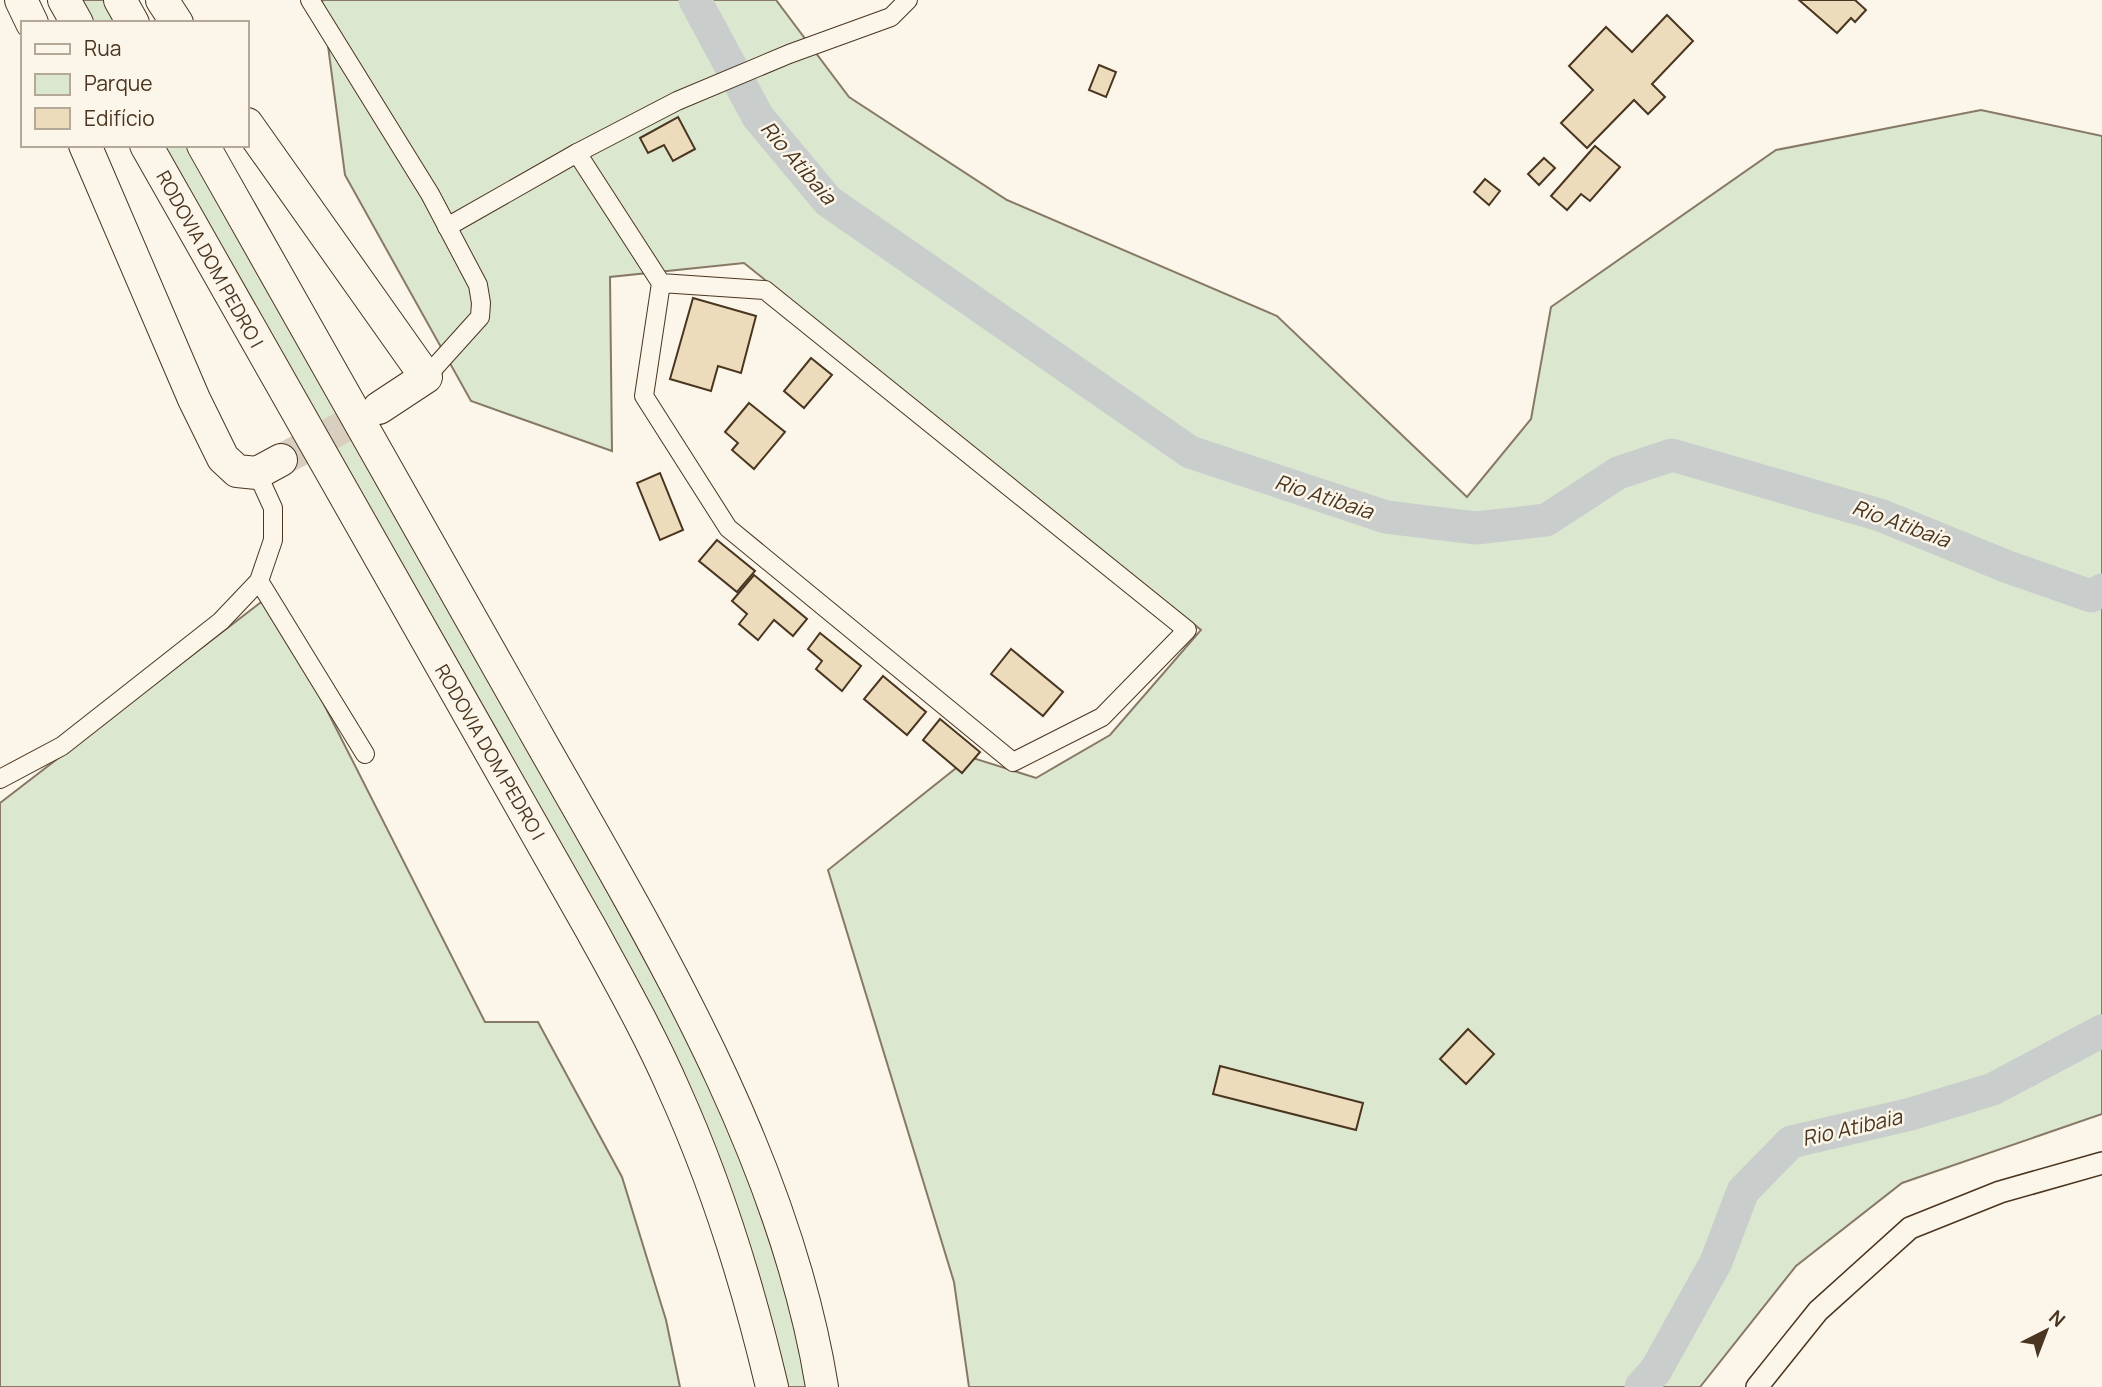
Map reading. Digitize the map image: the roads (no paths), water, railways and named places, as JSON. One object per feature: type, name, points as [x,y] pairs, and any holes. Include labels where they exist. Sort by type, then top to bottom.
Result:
[{"type":"highway","points":[[21,0],[31,21]]},
{"type":"highway","points":[[64,0],[76,21]]},
{"type":"highway","points":[[120,0],[132,21]]},
{"type":"highway","points":[[162,0],[176,21]]},
{"type":"highway","points":[[248,125],[426,377],[379,408]]},
{"type":"highway","points":[[86,147],[194,399],[223,458],[237,471],[269,466]]},
{"type":"highway","name":"RODOVIA DOM PEDRO I","points":[[147,147],[591,929],[636,1013],[674,1089],[734,1245],[772,1387]]},
{"type":"highway","points":[[204,147],[636,909],[706,1045],[774,1204],[797,1280],[821,1387]]},
{"type":"street","points":[[310,0],[409,159],[478,285],[480,317],[426,377]]},
{"type":"street","points":[[447,227],[577,153],[677,101],[789,54],[891,17],[908,0]]},
{"type":"street","points":[[577,153],[661,283],[644,396],[728,528],[1013,762],[1102,717],[1187,630],[765,290],[661,283]]},
{"type":"street","points":[[0,779],[62,746],[221,621],[259,581],[273,540],[269,466]]},
{"type":"street","points":[[259,581],[365,754]]},
{"type":"street","points":[[1757,1387],[1818,1311],[1910,1228],[2000,1192],[2102,1163]]},
{"type":"waterway","name":"Rio Atibaia","points":[[695,0],[758,117],[828,201],[1190,452],[1386,517],[1476,528],[1546,520],[1618,473],[1672,455],[1880,515],[2008,567],[2091,596],[2102,590]]},
{"type":"waterway","name":"Rio Atibaia","points":[[1641,1387],[1656,1370],[1716,1262],[1743,1191],[1791,1142],[1911,1114],[1993,1089],[2102,1031]]},
{"type":"tunnel","points":[[281,460],[379,408]]}]
